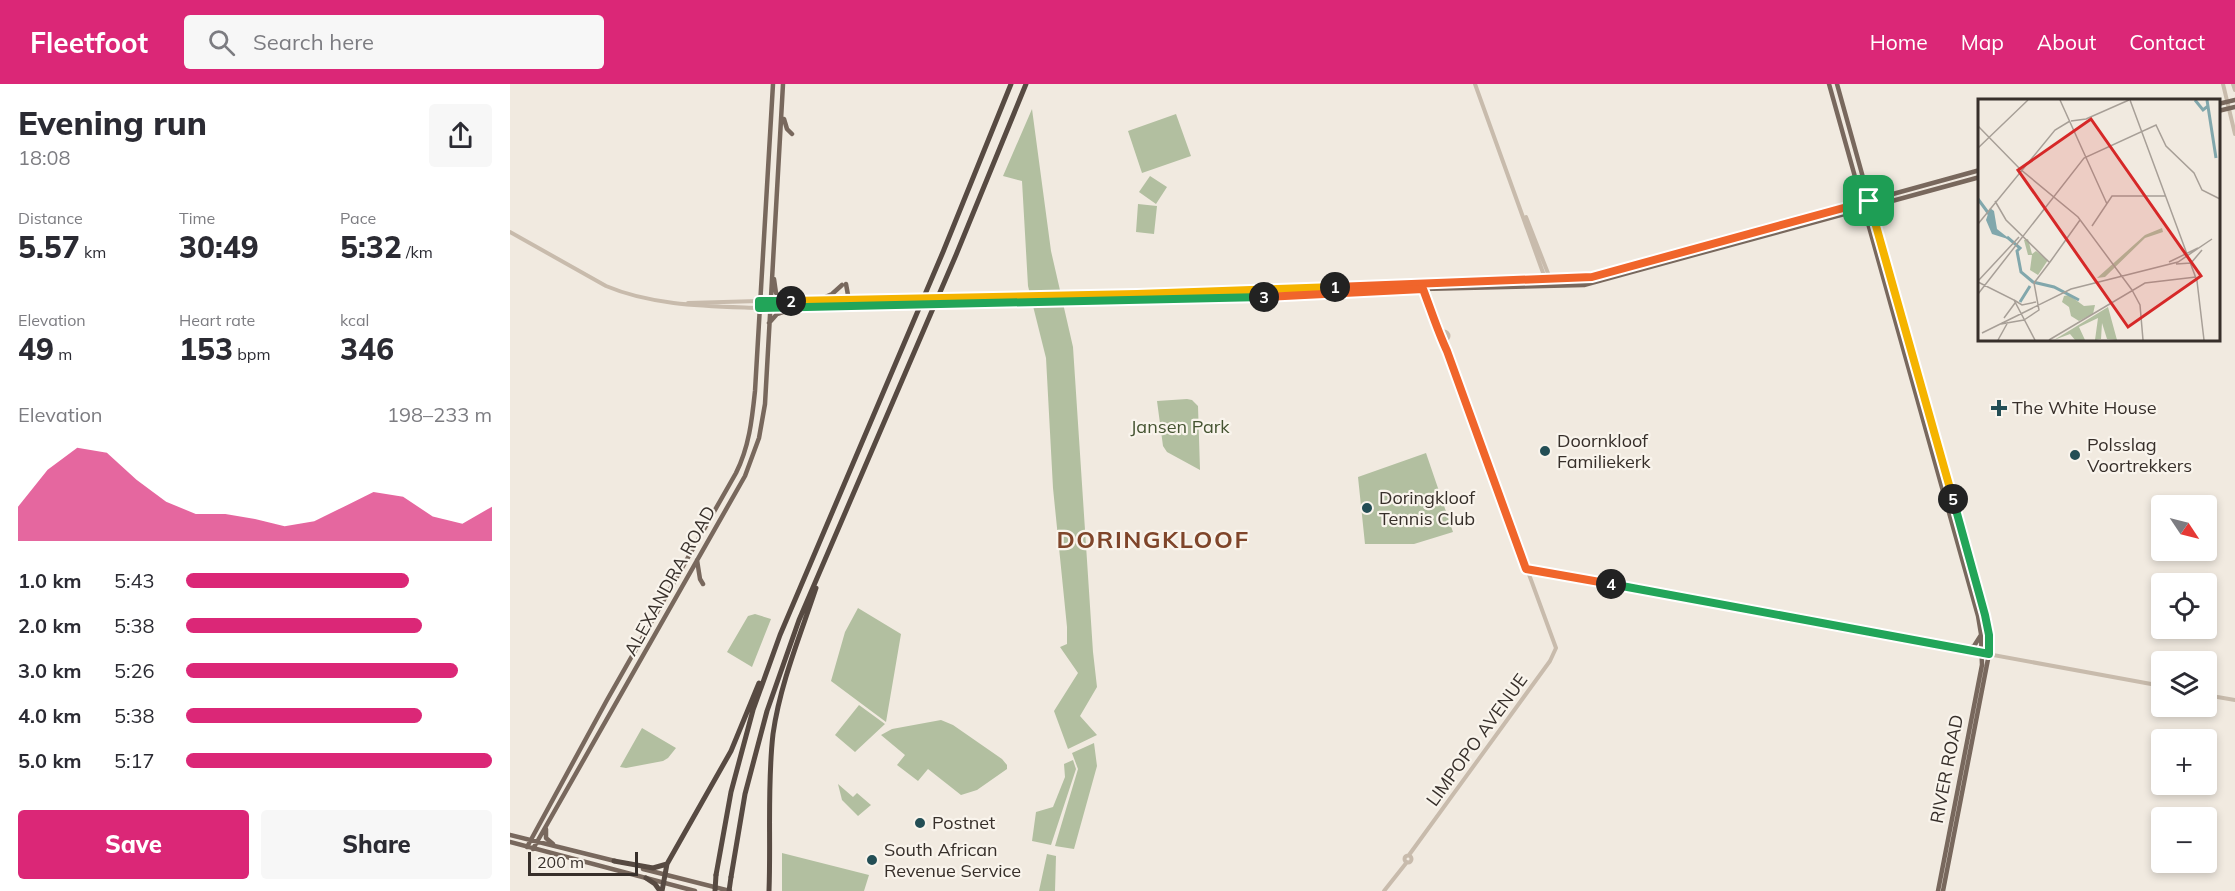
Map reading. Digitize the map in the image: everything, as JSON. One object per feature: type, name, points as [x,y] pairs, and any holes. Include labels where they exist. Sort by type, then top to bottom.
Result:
[{"type":"highway","points":[[715,891],[716,874],[734,782],[753,710],[780,635],[900,355],[1011,84]]},
{"type":"highway","points":[[730,891],[745,794],[767,711],[799,620],[961,244],[1026,84]]},
{"type":"highway","points":[[770,891],[770,782],[774,728],[784,686],[828,552]]},
{"type":"highway","points":[[661,891],[667,864],[731,751],[770,654],[780,635]]},
{"type":"highway","points":[[614,861],[653,868],[667,864]]},
{"type":"highway","points":[[646,878],[661,891]]},
{"type":"main road","name":"ALEXANDRA ROAD","points":[[527,847],[742,460],[748,444],[753,410],[773,84]]},
{"type":"main road","points":[[783,84],[774,249],[775,290],[780,298],[786,301]]},
{"type":"main road","name":"RIVER ROAD","points":[[1828,84],[1982,634],[1982,665],[1938,891]]},
{"type":"main road","name":"RIVER ROAD","points":[[1837,84],[1989,635],[1989,654],[1943,891]]},
{"type":"main road","points":[[2220,104],[2235,100]]},
{"type":"main road","points":[[782,107],[785,124],[792,134]]},
{"type":"main road","points":[[759,308],[1100,302],[1590,284],[1626,271],[1804,218],[1978,171]]},
{"type":"main road","points":[[759,301],[856,301],[1166,293],[1592,277],[1626,271],[1978,178]]},
{"type":"main road","points":[[1923,186],[1926,189],[1936,189]]},
{"type":"main road","points":[[1804,218],[1808,221],[1825,219]]},
{"type":"main road","name":"ALEXANDRA ROAD","points":[[533,849],[745,476],[756,449],[765,404],[774,249]]},
{"type":"main road","points":[[814,300],[830,296],[844,285],[848,295],[856,301]]},
{"type":"main road","points":[[1336,287],[1338,290],[1364,292]]},
{"type":"main road","points":[[1166,293],[1170,297],[1195,299]]},
{"type":"main road","points":[[1070,295],[1093,298],[1100,302]]},
{"type":"main road","points":[[768,324],[781,312],[806,307]]},
{"type":"main road","points":[[697,560],[703,584]]},
{"type":"main road","points":[[1967,649],[1974,646],[1982,634]]},
{"type":"main road","points":[[552,799],[557,799],[568,787]]},
{"type":"main road","points":[[554,811],[545,831],[546,838],[550,842],[730,891]]},
{"type":"main road","points":[[510,834],[567,848]]},
{"type":"main road","points":[[510,842],[695,891]]},
{"type":"street","points":[[1475,84],[1551,286]]},
{"type":"street","points":[[2223,84],[2232,108],[2235,134]]},
{"type":"street","points":[[2233,84],[2235,90]]},
{"type":"street","points":[[510,232],[606,286],[654,300],[759,308]]},
{"type":"street","points":[[1420,283],[1440,334],[1445,340],[1530,581]]},
{"type":"street","points":[[684,304],[759,301]]},
{"type":"street","points":[[1437,324],[1448,334],[1445,340]]},
{"type":"street","points":[[1440,334],[1446,332]]},
{"type":"street","points":[[1526,569],[2151,684]]},
{"type":"street","points":[[1530,581],[1532,575],[1538,571]]},
{"type":"street","name":"LIMPOPO AVENUE","points":[[1384,891],[1406,862],[1411,861],[1410,856],[1552,658],[1556,645],[1530,581]]},
{"type":"street","points":[[2217,696],[2235,700]]},
{"type":"green space","points":[[1032,109],[1051,251],[1073,347],[1097,687],[1080,716],[1097,735],[1068,749],[1054,711],[1078,673],[1060,647],[1067,644],[1067,627],[1053,488],[1046,358],[1028,286],[1022,181],[1003,176]]},
{"type":"green space","points":[[1176,114],[1191,156],[1142,173],[1128,131]]},
{"type":"green space","points":[[1150,176],[1167,187],[1156,204],[1139,192]]},
{"type":"green space","points":[[1138,204],[1157,206],[1154,234],[1136,232]]},
{"type":"green space","name":"Jansen Park","points":[[1192,400],[1198,406],[1200,470],[1167,452],[1163,446],[1157,401]]},
{"type":"green space","points":[[1426,453],[1453,532],[1414,544],[1365,544],[1358,477]]},
{"type":"green space","points":[[858,608],[901,634],[886,722],[831,681],[845,632]]},
{"type":"green space","points":[[755,614],[771,619],[752,667],[727,652],[748,616]]},
{"type":"green space","points":[[859,705],[885,724],[855,752],[835,735]]},
{"type":"green space","points":[[941,720],[953,725],[1002,759],[1007,769],[977,790],[961,795],[928,769],[918,781],[897,765],[905,755],[881,735],[892,729]]},
{"type":"green space","points":[[642,728],[676,748],[663,761],[626,768],[620,767]]},
{"type":"green space","points":[[1094,743],[1097,766],[1074,849],[1055,846],[1078,769],[1072,753]]},
{"type":"green space","points":[[1073,760],[1076,769],[1051,845],[1032,841],[1036,812],[1053,807],[1065,777],[1064,764]]},
{"type":"green space","points":[[838,784],[853,797],[857,793],[871,805],[858,816],[842,800]]},
{"type":"green space","points":[[782,853],[869,875],[864,891],[782,891]]},
{"type":"green space","points":[[1047,854],[1056,856],[1055,891],[1039,891]]},
{"type":"place","name":"The White House","points":[[1999,408]]},
{"type":"place","name":"Doornkloof Familiekerk","points":[[1545,451]]},
{"type":"place","name":"Polsslag Voortrekkers","points":[[2075,455]]},
{"type":"place","name":"Doringkloof Tennis Club","points":[[1367,508]]},
{"type":"place","name":"Postnet","points":[[920,823]]},
{"type":"place","name":"South African Revenue Service","points":[[872,860]]},
{"type":"district","name":"DORINGKLOOF","points":[[1153,540]]},
{"type":"route","points":[[1869,201],[1983,609],[1989,635],[1989,654],[1526,569],[1423,289],[1296,296],[759,308],[759,301],[1137,294],[1585,278],[1869,201]]}]
